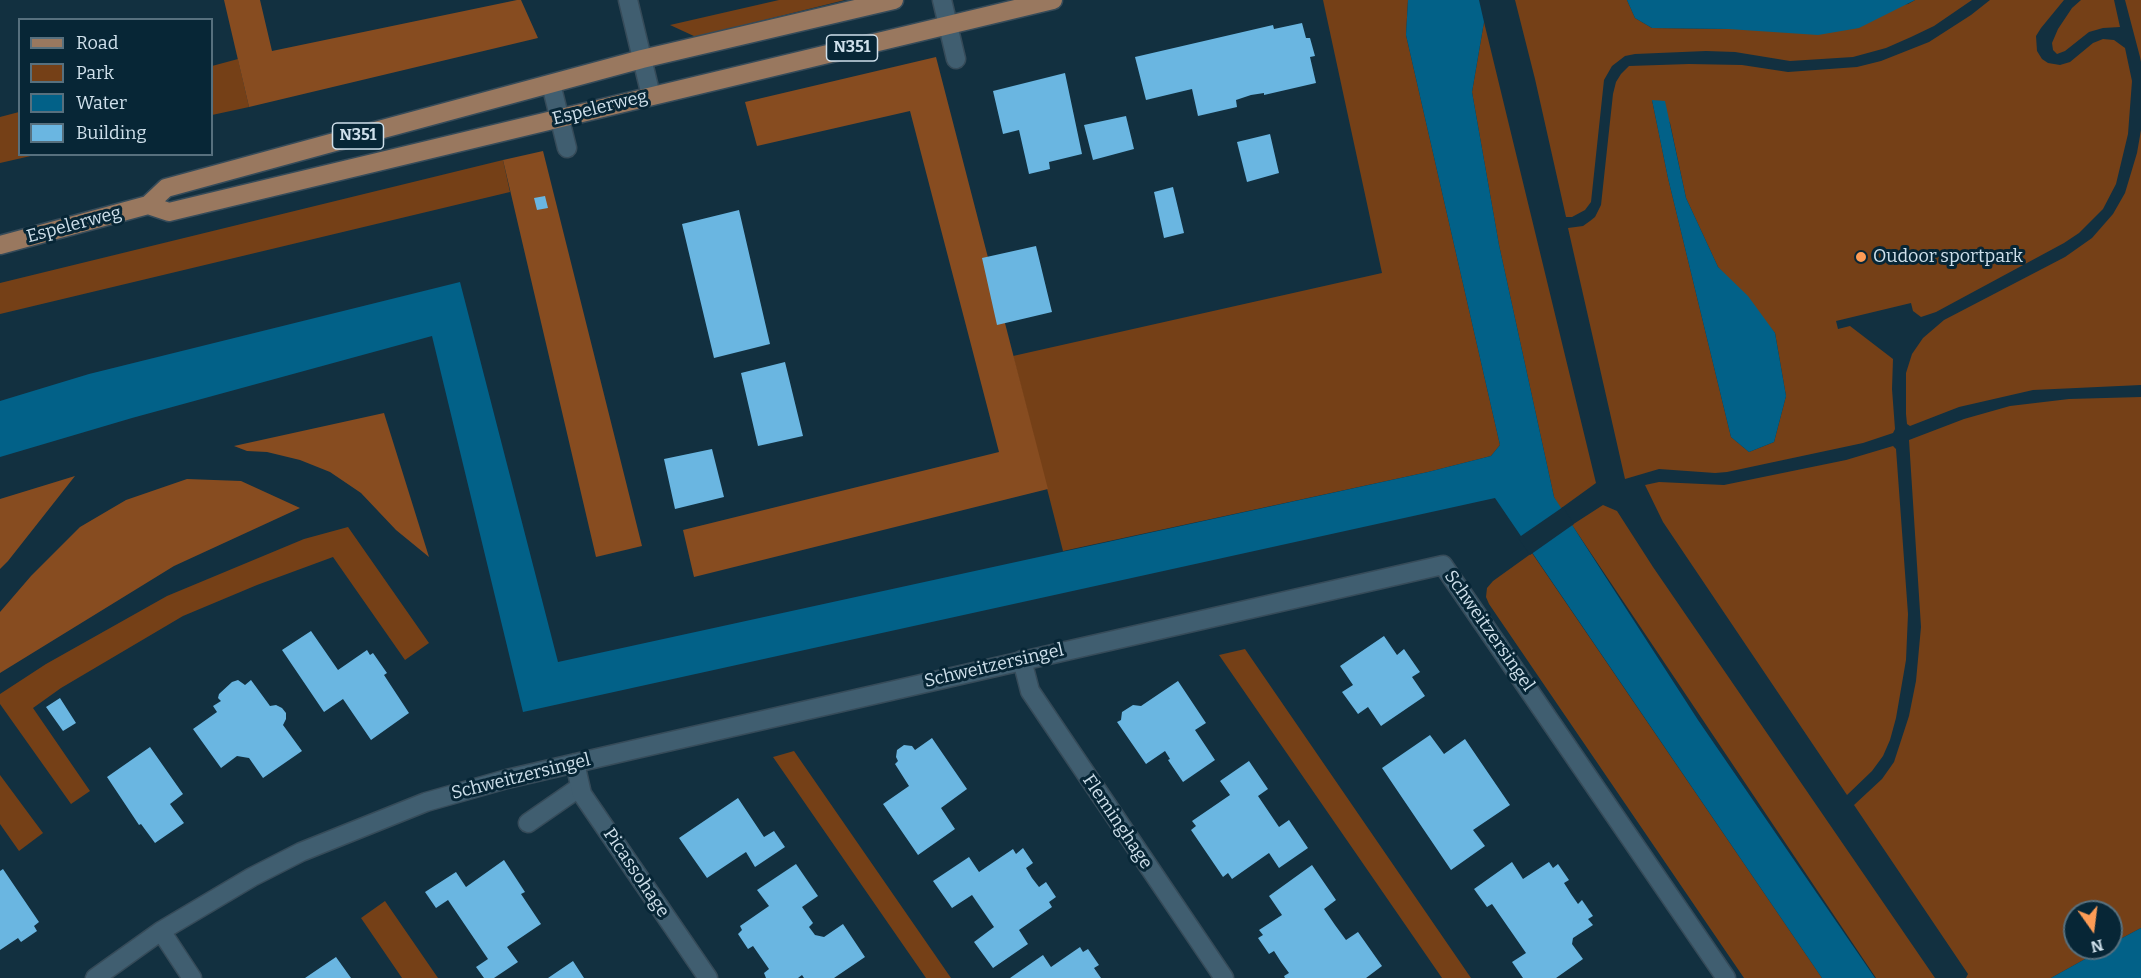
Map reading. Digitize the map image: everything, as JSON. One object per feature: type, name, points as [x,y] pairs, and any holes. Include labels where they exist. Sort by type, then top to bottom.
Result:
[{"type":"main road","name":"Espelerweg","points":[[0,244],[148,205],[166,188],[642,59],[894,0]]},
{"type":"main road","name":"Espelerweg","points":[[148,205],[169,212],[1053,0]]},
{"type":"street","points":[[628,0],[651,96]]},
{"type":"street","points":[[942,0],[956,59]]},
{"type":"street","points":[[551,84],[567,148]]},
{"type":"street","name":"Schweitzersingel","points":[[96,978],[161,931],[252,877],[346,832],[426,802],[575,763],[1443,565],[1726,978]]},
{"type":"street","name":"Fleminghage","points":[[1022,660],[1030,691],[1036,701],[1224,978]]},
{"type":"street","name":"Picassohage","points":[[575,763],[580,787],[595,814],[708,978]]},
{"type":"street","points":[[528,823],[580,787]]},
{"type":"street","points":[[161,931],[192,978]]},
{"type":"green space","points":[[779,0],[845,0],[696,37],[670,25]]},
{"type":"green space","points":[[1323,0],[1408,0],[1406,35],[1500,445],[1491,456],[1428,472],[1063,551],[1013,356],[1382,273]]},
{"type":"green space","points":[[1515,0],[1627,0],[1635,18],[1652,28],[1728,29],[1908,4],[1915,0],[1972,0],[1934,26],[1886,48],[1853,57],[1790,61],[1735,52],[1706,51],[1625,56],[1612,66],[1604,80],[1591,202],[1585,210],[1572,217],[1566,217]]},
{"type":"green space","points":[[1990,0],[2064,0],[2036,36],[2037,51],[2042,59],[2048,63],[2060,65],[2070,62],[2093,43],[2103,39],[2114,40],[2125,48],[2132,81],[2128,134],[2116,184],[2103,209],[2079,233],[2064,243],[1936,312],[1921,317],[1913,311],[1911,303],[1836,321],[1838,329],[1850,326],[1893,359],[1892,389],[1895,429],[1893,433],[1863,443],[1727,472],[1659,469],[1625,479],[1568,228],[1583,226],[1595,217],[1601,205],[1613,94],[1621,74],[1629,66],[1689,64],[1742,65],[1788,72],[1857,67],[1881,61],[1929,42]],"holes":[[[1652,100],[1670,123],[1686,198],[1718,267],[1775,333],[1786,396],[1774,442],[1749,452],[1731,437],[1668,178]]]},
{"type":"green space","points":[[2081,0],[2114,0],[2120,27],[2089,32],[2065,51],[2057,54],[2053,50],[2052,43],[2058,29],[2072,8]]},
{"type":"green space","points":[[2125,0],[2141,0],[2141,62],[2140,57]]},
{"type":"green space","points":[[1484,22],[1596,483],[1560,509],[1554,497],[1499,245],[1472,92]]},
{"type":"green space","points":[[238,59],[249,107],[213,115],[213,66]]},
{"type":"green space","points":[[18,112],[18,156],[31,156],[0,163],[0,117]]},
{"type":"green space","points":[[2141,130],[2141,385],[2033,390],[1959,407],[1910,426],[1907,424],[1906,373],[1912,354],[1923,338],[1944,320],[2065,257],[2092,238],[2113,214],[2125,193]]},
{"type":"green space","points":[[503,160],[510,192],[0,314],[0,283]]},
{"type":"green space","points":[[2141,397],[2141,928],[2123,938],[2123,900],[2063,900],[2063,960],[2083,960],[2051,978],[1966,978],[1968,974],[1854,805],[1882,779],[1894,762],[1909,716],[1916,681],[1921,627],[1909,440],[1964,419],[2010,406],[2069,399]]},
{"type":"green space","points":[[1893,446],[1896,449],[1908,614],[1906,660],[1890,740],[1883,756],[1872,771],[1847,795],[1663,522],[1645,485],[1659,482],[1724,485],[1846,460]]},
{"type":"green space","points":[[1603,505],[1617,511],[1935,978],[1876,978],[1572,525]]},
{"type":"green space","points":[[348,527],[429,643],[405,660],[333,557],[183,616],[61,688],[33,708],[90,791],[71,804],[0,704],[0,694],[46,664],[167,596],[304,539]]},
{"type":"green space","points":[[1532,553],[1822,978],[1744,978],[1489,604],[1486,597],[1487,588],[1493,581]]},
{"type":"green space","points":[[1245,649],[1471,978],[1442,978],[1219,655]]},
{"type":"green space","points":[[794,751],[951,978],[926,978],[773,757]]},
{"type":"green space","points":[[0,775],[43,833],[19,851],[0,824]]},
{"type":"green space","points":[[385,901],[438,978],[402,978],[361,918]]},
{"type":"shaded area","points":[[224,0],[260,0],[272,51],[517,0],[521,0],[538,38],[249,107]]},
{"type":"shaded area","points":[[936,57],[1048,489],[694,577],[683,530],[999,452],[910,111],[757,146],[745,102]]},
{"type":"shaded area","points":[[543,151],[642,546],[596,557],[503,160]]},
{"type":"shaded area","points":[[384,413],[429,557],[396,530],[361,493],[330,472],[300,460],[267,452],[247,451],[234,446]]},
{"type":"shaded area","points":[[75,476],[8,561],[0,569],[0,499]]},
{"type":"shaded area","points":[[187,479],[241,481],[300,508],[174,566],[0,673],[0,612],[31,576],[80,527],[126,500]]},
{"type":"water","points":[[1408,0],[1479,0],[1484,22],[1472,92],[1499,245],[1554,497],[1698,720],[1875,978],[1822,978],[1495,498],[523,712],[432,336],[132,418],[0,457],[0,401],[89,374],[460,282],[558,662],[1428,472],[1491,456],[1500,445],[1406,35]]},
{"type":"water","points":[[1627,0],[1915,0],[1859,28],[1818,35],[1728,29],[1652,28],[1635,18]]},
{"type":"water","points":[[1652,100],[1665,101],[1686,198],[1718,267],[1748,296],[1775,333],[1786,396],[1774,442],[1749,452],[1731,437],[1668,178]]},
{"type":"water","points":[[2141,928],[2141,978],[2051,978],[2083,960],[2123,960],[2123,938]]},
{"type":"pier","points":[[1563,507],[1574,524],[1530,555],[1518,538]]},
{"type":"building","points":[[1302,23],[1306,38],[1310,38],[1315,56],[1310,57],[1316,83],[1264,95],[1264,93],[1251,95],[1236,100],[1237,107],[1198,116],[1192,89],[1146,100],[1135,57],[1273,25],[1274,29]]},
{"type":"building","points":[[1065,73],[1082,154],[1049,162],[1050,169],[1029,174],[1019,130],[1003,134],[993,91]]},
{"type":"building","points":[[1126,116],[1134,149],[1093,160],[1084,125]]},
{"type":"building","points":[[1270,134],[1279,173],[1247,182],[1237,142]]},
{"type":"building","points":[[1173,187],[1184,233],[1164,238],[1154,192]]},
{"type":"building","points":[[545,196],[548,208],[537,210],[534,198]]},
{"type":"building","points":[[739,210],[770,344],[714,358],[682,224]]},
{"type":"building","points":[[1036,246],[1052,312],[997,325],[982,258]]},
{"type":"building","points":[[785,362],[803,436],[758,446],[741,373]]},
{"type":"building","points":[[712,449],[724,497],[675,509],[664,459]]},
{"type":"building","points":[[311,631],[338,670],[367,650],[370,655],[373,653],[387,673],[384,675],[409,713],[371,740],[343,699],[324,712],[282,650]]},
{"type":"building","points":[[1384,636],[1397,655],[1404,649],[1420,672],[1412,677],[1425,696],[1381,726],[1368,707],[1358,714],[1342,692],[1353,685],[1340,666]]},
{"type":"building","points":[[238,680],[245,685],[251,680],[270,706],[276,705],[282,708],[286,713],[283,725],[302,751],[263,778],[249,758],[237,756],[221,768],[193,729],[217,712],[213,706],[221,701],[218,698],[219,694],[232,682]]},
{"type":"building","points":[[1178,681],[1206,723],[1195,730],[1215,760],[1183,782],[1168,760],[1170,759],[1165,751],[1146,764],[1117,722],[1121,720],[1122,712],[1133,705],[1141,706]]},
{"type":"building","points":[[60,698],[76,723],[63,731],[46,707]]},
{"type":"building","points":[[1430,735],[1444,754],[1465,739],[1510,805],[1473,830],[1485,846],[1451,870],[1382,768]]},
{"type":"building","points":[[932,738],[967,789],[941,808],[955,829],[918,855],[883,804],[909,786],[895,764],[898,761],[897,750],[904,745],[912,746],[915,750]]},
{"type":"building","points":[[150,747],[183,794],[170,804],[184,823],[155,843],[141,824],[139,825],[107,777]]},
{"type":"building","points":[[1249,761],[1268,789],[1258,796],[1279,827],[1289,820],[1308,848],[1279,868],[1269,853],[1232,879],[1228,873],[1223,877],[1191,830],[1196,826],[1192,821],[1230,795],[1220,781]]},
{"type":"building","points":[[738,798],[764,837],[774,831],[785,847],[755,867],[746,852],[707,878],[679,838]]},
{"type":"building","points":[[1023,848],[1033,863],[1026,868],[1032,878],[1039,887],[1046,882],[1056,897],[1049,902],[1052,907],[1019,930],[1028,944],[993,968],[974,942],[994,927],[972,895],[952,908],[933,881],[969,857],[979,872],[1013,849],[1016,854]]},
{"type":"building","points":[[504,860],[525,892],[521,894],[541,924],[507,947],[518,962],[494,978],[484,978],[476,967],[488,959],[448,900],[436,908],[425,892],[456,872],[466,887]]},
{"type":"building","points":[[1512,862],[1523,879],[1549,862],[1553,868],[1558,864],[1569,880],[1564,883],[1571,894],[1578,904],[1582,900],[1593,916],[1588,919],[1593,925],[1573,938],[1572,944],[1583,959],[1556,978],[1523,978],[1512,962],[1526,953],[1492,904],[1487,907],[1474,889]]},
{"type":"building","points":[[796,864],[818,896],[802,907],[813,923],[809,927],[815,935],[824,937],[843,924],[865,957],[834,978],[804,978],[802,975],[798,978],[766,978],[764,973],[769,969],[753,946],[748,949],[738,934],[742,930],[740,926],[769,906],[757,890]]},
{"type":"building","points":[[1312,865],[1336,900],[1324,909],[1335,925],[1346,940],[1358,932],[1382,966],[1366,978],[1285,978],[1284,976],[1289,973],[1274,951],[1269,954],[1258,938],[1263,935],[1259,930],[1282,915],[1269,896]]},
{"type":"building","points":[[3,869],[39,922],[34,926],[37,931],[21,942],[18,938],[0,950],[0,871]]},
{"type":"building","points":[[1080,947],[1083,952],[1088,949],[1099,965],[1094,968],[1101,978],[1010,978],[1043,955],[1051,967]]},
{"type":"building","points":[[336,957],[351,978],[305,978]]},
{"type":"building","points":[[573,961],[584,978],[548,978]]},
{"type":"place","name":"Oudoor sportpark","points":[[1861,257]]}]
